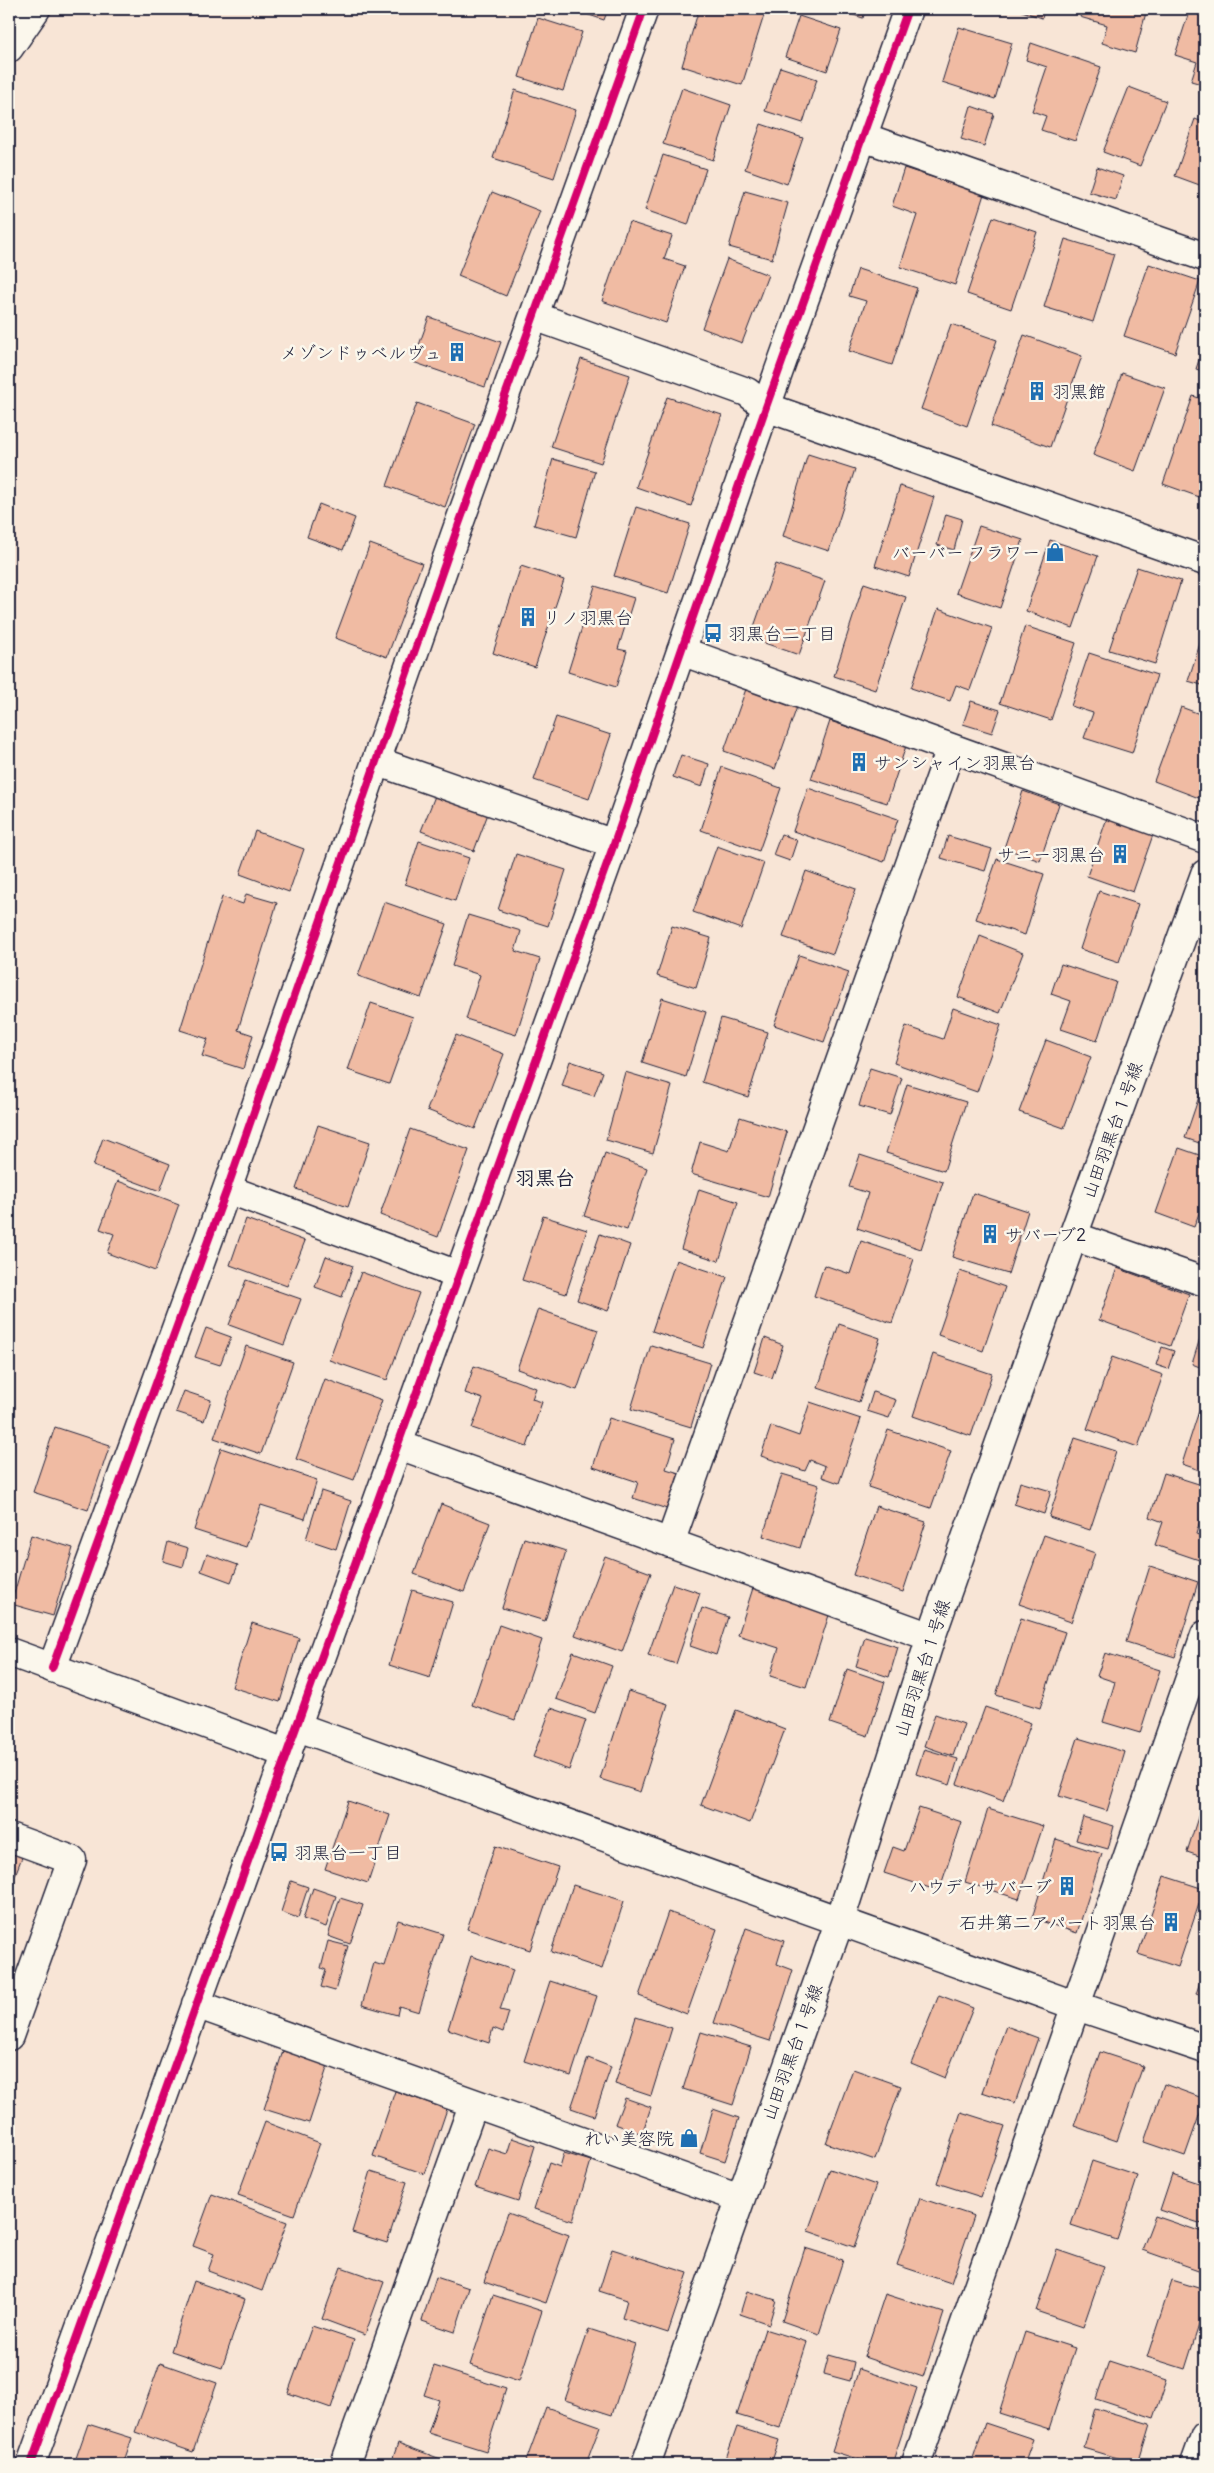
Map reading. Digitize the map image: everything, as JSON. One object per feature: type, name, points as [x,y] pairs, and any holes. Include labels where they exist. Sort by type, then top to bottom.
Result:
[{"type":"street","points":[[9,48],[36,9]]},
{"type":"street","points":[[52,1668],[226,1189],[376,761],[644,9]]},
{"type":"street","points":[[32,2464],[614,844],[766,407],[864,137],[908,9]]},
{"type":"street","points":[[864,137],[1205,256]]},
{"type":"street","points":[[534,316],[747,392],[766,407],[1205,561]]},
{"type":"street","points":[[682,651],[1205,839]]},
{"type":"street","points":[[670,1543],[951,748]]},
{"type":"street","points":[[376,761],[614,844]]},
{"type":"street","name":"山田羽黒台１号線","points":[[646,2464],[840,1920],[931,1637],[1073,1236],[1205,874]]},
{"type":"street","points":[[226,1189],[458,1275]]},
{"type":"street","points":[[1073,1236],[1205,1282]]},
{"type":"street","points":[[399,1445],[931,1637]]},
{"type":"street","points":[[916,2464],[1205,1635]]},
{"type":"street","points":[[9,1652],[288,1754]]},
{"type":"street","points":[[298,1728],[1205,2050]]},
{"type":"street","points":[[9,1837],[72,1860],[9,2036]]},
{"type":"street","points":[[196,2004],[740,2198]]},
{"type":"street","points":[[345,2464],[473,2104]]},
{"type":"street","points":[[1195,2464],[1205,2436]]},
{"type":"building","points":[[571,9],[608,9],[604,20]]},
{"type":"building","points":[[699,9],[766,9],[742,85],[682,66]]},
{"type":"building","points":[[834,9],[866,9],[863,18]]},
{"type":"building","points":[[1016,9],[1045,9],[1042,18]]},
{"type":"building","points":[[1083,9],[1147,9],[1135,53],[1102,43],[1107,25],[1080,17]]},
{"type":"building","points":[[1190,9],[1205,9],[1205,85],[1191,81],[1197,62],[1175,55]]},
{"type":"building","points":[[799,16],[841,30],[827,71],[785,57]]},
{"type":"building","points":[[538,18],[582,32],[563,91],[519,77]]},
{"type":"building","points":[[959,27],[1012,43],[995,99],[942,82]]},
{"type":"building","points":[[1031,43],[1101,67],[1075,141],[1041,130],[1046,116],[1032,111],[1047,67],[1026,60]]},
{"type":"building","points":[[780,67],[817,79],[803,123],[765,111]]},
{"type":"building","points":[[1129,87],[1166,101],[1140,166],[1103,152]]},
{"type":"building","points":[[682,88],[731,105],[713,160],[663,144]]},
{"type":"building","points":[[515,90],[576,110],[554,178],[493,158]]},
{"type":"building","points":[[971,106],[994,114],[984,146],[961,139]]},
{"type":"building","points":[[1195,119],[1205,123],[1205,187],[1175,176]]},
{"type":"building","points":[[761,124],[803,138],[787,184],[745,169]]},
{"type":"building","points":[[663,155],[706,169],[688,225],[645,210]]},
{"type":"building","points":[[1097,167],[1123,176],[1116,200],[1089,192]]},
{"type":"building","points":[[904,168],[984,194],[955,285],[900,267],[917,215],[892,206]]},
{"type":"building","points":[[745,191],[788,203],[772,259],[729,247]]},
{"type":"building","points":[[492,192],[540,211],[506,296],[458,276]]},
{"type":"building","points":[[993,217],[1037,232],[1011,309],[967,294]]},
{"type":"building","points":[[629,222],[672,236],[664,259],[685,266],[666,323],[602,301]]},
{"type":"building","points":[[1065,239],[1114,254],[1093,322],[1044,307]]},
{"type":"building","points":[[727,259],[768,275],[742,343],[702,328]]},
{"type":"building","points":[[1149,264],[1200,281],[1175,353],[1124,336]]},
{"type":"building","points":[[858,269],[917,288],[892,365],[849,351],[866,301],[849,296]]},
{"type":"building","name":"メゾンドゥベルヴュ","points":[[429,317],[501,342],[485,387],[413,362]]},
{"type":"building","points":[[951,324],[997,340],[967,426],[921,409]]},
{"type":"building","name":"羽黒館","points":[[1024,335],[1082,356],[1050,447],[991,426]]},
{"type":"building","points":[[1205,342],[1205,372],[1196,369]]},
{"type":"building","points":[[581,359],[630,375],[601,463],[551,447]]},
{"type":"building","points":[[1122,373],[1165,388],[1135,471],[1093,455]]},
{"type":"building","points":[[1193,396],[1205,400],[1205,499],[1163,484]]},
{"type":"building","points":[[667,397],[722,415],[691,506],[636,487]]},
{"type":"building","points":[[417,403],[475,424],[445,507],[387,486]]},
{"type":"building","points":[[808,454],[855,469],[829,551],[783,536]]},
{"type":"building","points":[[553,459],[595,471],[576,537],[534,525]]},
{"type":"building","points":[[900,486],[934,497],[909,577],[875,566]]},
{"type":"building","points":[[319,504],[355,518],[343,550],[307,537]]},
{"type":"building","points":[[636,507],[690,524],[668,593],[614,576]]},
{"type":"building","points":[[946,514],[962,519],[954,550],[937,545]]},
{"type":"building","points":[[979,526],[1023,540],[1000,608],[956,593]]},
{"type":"building","points":[[1050,540],[1098,556],[1073,628],[1026,611]]},
{"type":"building","points":[[370,544],[422,563],[387,657],[335,638]]},
{"type":"building","points":[[776,564],[825,581],[799,655],[750,638]]},
{"type":"building","name":"リノ羽黒台","points":[[521,566],[564,580],[535,667],[493,653]]},
{"type":"building","points":[[1137,567],[1181,581],[1155,664],[1109,650]]},
{"type":"building","points":[[864,583],[906,597],[875,690],[834,676]]},
{"type":"building","points":[[595,586],[634,598],[618,649],[627,651],[616,687],[568,672]]},
{"type":"building","points":[[938,609],[992,628],[970,690],[956,685],[950,701],[911,688]]},
{"type":"building","points":[[1025,626],[1076,643],[1051,720],[1000,703]]},
{"type":"building","points":[[1205,628],[1205,686],[1188,681]]},
{"type":"building","points":[[1089,653],[1157,675],[1132,753],[1084,738],[1093,713],[1071,706]]},
{"type":"building","points":[[746,689],[797,707],[775,769],[724,751]]},
{"type":"building","points":[[971,701],[1000,710],[992,733],[963,724]]},
{"type":"building","points":[[1181,707],[1205,716],[1205,780],[1199,798],[1154,781]]},
{"type":"building","points":[[556,717],[611,735],[589,799],[534,780]]},
{"type":"building","name":"サンシャイン羽黒台","points":[[830,721],[906,746],[887,803],[811,779]]},
{"type":"building","points":[[681,755],[709,764],[702,787],[673,777]]},
{"type":"building","points":[[722,767],[781,788],[759,851],[701,830]]},
{"type":"building","points":[[808,788],[898,819],[884,862],[793,831]]},
{"type":"building","points":[[437,791],[489,811],[474,851],[421,831]]},
{"type":"building","points":[[1023,791],[1059,804],[1040,861],[1004,848]]},
{"type":"building","name":"サニー羽黒台","points":[[1108,815],[1154,832],[1133,892],[1087,876]]},
{"type":"building","points":[[255,831],[304,849],[289,892],[240,874]]},
{"type":"building","points":[[781,834],[797,840],[790,861],[773,855]]},
{"type":"building","points":[[948,836],[992,849],[985,871],[941,858]]},
{"type":"building","points":[[419,841],[469,858],[455,901],[405,884]]},
{"type":"building","points":[[717,846],[764,863],[741,929],[693,912]]},
{"type":"building","points":[[516,854],[566,870],[548,926],[498,910]]},
{"type":"building","points":[[997,859],[1044,874],[1025,935],[976,919]]},
{"type":"building","points":[[806,871],[856,889],[833,954],[783,937]]},
{"type":"building","points":[[1099,891],[1138,904],[1119,962],[1080,949]]},
{"type":"building","points":[[246,894],[277,903],[238,1030],[253,1035],[243,1069],[202,1056],[208,1039],[180,1030],[222,897],[243,904]]},
{"type":"building","points":[[384,902],[447,924],[421,998],[358,976]]},
{"type":"building","points":[[468,915],[521,931],[515,951],[540,959],[516,1035],[466,1019],[480,975],[452,966]]},
{"type":"building","points":[[672,926],[711,938],[696,988],[657,976]]},
{"type":"building","points":[[980,936],[1023,953],[1000,1013],[958,997]]},
{"type":"building","points":[[799,955],[849,972],[824,1042],[774,1025]]},
{"type":"building","points":[[1061,964],[1116,982],[1097,1041],[1061,1029],[1071,1001],[1051,994]]},
{"type":"building","points":[[662,998],[706,1012],[686,1077],[642,1063]]},
{"type":"building","points":[[371,1003],[413,1017],[389,1084],[348,1070]]},
{"type":"building","points":[[953,1008],[1001,1025],[977,1092],[894,1063],[906,1026],[943,1039]]},
{"type":"building","points":[[721,1018],[768,1032],[748,1097],[702,1082]]},
{"type":"building","points":[[456,1035],[504,1054],[475,1129],[427,1110]]},
{"type":"building","points":[[1046,1040],[1091,1057],[1064,1128],[1019,1112]]},
{"type":"building","points":[[570,1061],[603,1072],[594,1096],[562,1086]]},
{"type":"building","points":[[870,1068],[902,1078],[890,1115],[859,1106]]},
{"type":"building","points":[[625,1072],[672,1086],[653,1153],[606,1140]]},
{"type":"building","points":[[1205,1079],[1205,1145],[1185,1138]]},
{"type":"building","points":[[907,1084],[966,1102],[944,1171],[886,1153]]},
{"type":"building","points":[[740,1117],[787,1132],[768,1197],[691,1174],[700,1142],[729,1151]]},
{"type":"building","points":[[318,1125],[370,1142],[348,1207],[296,1189]]},
{"type":"building","points":[[410,1129],[469,1150],[438,1237],[380,1215]]},
{"type":"building","points":[[103,1138],[170,1164],[160,1191],[93,1166]]},
{"type":"building","points":[[1179,1148],[1205,1157],[1205,1197],[1194,1227],[1156,1213]]},
{"type":"building","points":[[605,1153],[647,1168],[627,1230],[584,1216]]},
{"type":"building","points":[[860,1155],[943,1182],[921,1249],[857,1228],[868,1193],[849,1187]]},
{"type":"building","points":[[118,1181],[179,1204],[155,1271],[107,1253],[114,1234],[100,1229]]},
{"type":"building","points":[[699,1189],[738,1202],[719,1261],[681,1249]]},
{"type":"building","name":"サバーブ2","points":[[973,1193],[1028,1211],[1008,1274],[952,1257]]},
{"type":"building","points":[[543,1216],[587,1230],[566,1294],[522,1280]]},
{"type":"building","points":[[246,1219],[305,1241],[287,1286],[230,1265]]},
{"type":"building","points":[[600,1234],[630,1245],[608,1311],[577,1300]]},
{"type":"building","points":[[861,1241],[914,1259],[892,1323],[814,1296],[824,1265],[850,1274]]},
{"type":"building","points":[[326,1256],[353,1266],[342,1297],[315,1287]]},
{"type":"building","points":[[676,1260],[727,1277],[703,1348],[652,1331]]},
{"type":"building","points":[[1117,1268],[1189,1294],[1170,1346],[1099,1320]]},
{"type":"building","points":[[960,1271],[1005,1287],[983,1351],[938,1335]]},
{"type":"building","points":[[361,1272],[419,1293],[387,1380],[329,1360]]},
{"type":"building","points":[[246,1280],[301,1299],[284,1345],[229,1325]]},
{"type":"building","points":[[538,1309],[598,1330],[577,1390],[517,1369]]},
{"type":"building","points":[[1205,1322],[1205,1369],[1192,1364]]},
{"type":"building","points":[[839,1324],[880,1338],[859,1402],[818,1388]]},
{"type":"building","points":[[206,1328],[231,1337],[220,1365],[195,1357]]},
{"type":"building","points":[[765,1338],[783,1345],[772,1378],[754,1372]]},
{"type":"building","points":[[651,1345],[710,1363],[691,1427],[631,1409]]},
{"type":"building","points":[[246,1346],[293,1362],[261,1454],[214,1438]]},
{"type":"building","points":[[1162,1347],[1174,1351],[1168,1369],[1156,1365]]},
{"type":"building","points":[[933,1354],[992,1374],[971,1436],[913,1416]]},
{"type":"building","points":[[1112,1357],[1163,1375],[1138,1447],[1087,1429]]},
{"type":"building","points":[[474,1366],[536,1388],[532,1399],[542,1402],[527,1447],[472,1428],[483,1399],[465,1393]]},
{"type":"building","points":[[325,1379],[382,1400],[354,1480],[296,1459]]},
{"type":"building","points":[[184,1391],[211,1400],[204,1421],[176,1412]]},
{"type":"building","points":[[873,1392],[896,1400],[889,1418],[867,1411]]},
{"type":"building","points":[[1205,1392],[1205,1472],[1182,1464]]},
{"type":"building","points":[[810,1402],[861,1419],[839,1483],[822,1477],[825,1466],[810,1460],[805,1471],[761,1456],[771,1426],[799,1436]]},
{"type":"building","points":[[609,1418],[675,1439],[666,1469],[679,1473],[667,1509],[633,1498],[638,1482],[593,1467]]},
{"type":"building","points":[[55,1427],[110,1445],[88,1510],[33,1492]]},
{"type":"building","points":[[888,1430],[951,1451],[931,1508],[868,1487]]},
{"type":"building","points":[[1075,1438],[1116,1451],[1090,1530],[1049,1517]]},
{"type":"building","points":[[221,1448],[317,1480],[305,1519],[261,1505],[246,1547],[194,1530]]},
{"type":"building","points":[[1164,1473],[1205,1486],[1205,1505],[1196,1534],[1205,1537],[1205,1562],[1155,1545],[1163,1522],[1150,1517]]},
{"type":"building","points":[[782,1474],[819,1485],[800,1548],[763,1536]]},
{"type":"building","points":[[1020,1482],[1051,1491],[1044,1514],[1014,1504]]},
{"type":"building","points":[[321,1491],[351,1501],[336,1549],[306,1539]]},
{"type":"building","points":[[441,1504],[490,1523],[464,1592],[414,1574]]},
{"type":"building","points":[[876,1506],[926,1522],[903,1592],[853,1575]]},
{"type":"building","points":[[31,1535],[73,1548],[53,1616],[11,1604]]},
{"type":"building","points":[[1044,1535],[1095,1553],[1071,1622],[1019,1604]]},
{"type":"building","points":[[524,1538],[566,1551],[545,1621],[502,1608]]},
{"type":"building","points":[[168,1542],[188,1548],[183,1567],[163,1561]]},
{"type":"building","points":[[207,1554],[238,1565],[231,1582],[201,1571]]},
{"type":"building","points":[[605,1556],[651,1573],[622,1652],[575,1635]]},
{"type":"building","points":[[1150,1566],[1198,1582],[1175,1657],[1126,1642]]},
{"type":"building","points":[[673,1584],[700,1593],[676,1664],[648,1655]]},
{"type":"building","points":[[753,1588],[830,1612],[806,1687],[770,1676],[779,1648],[738,1635]]},
{"type":"building","points":[[412,1590],[453,1602],[430,1678],[389,1665]]},
{"type":"building","points":[[702,1608],[728,1617],[716,1655],[690,1646]]},
{"type":"building","points":[[1021,1618],[1065,1632],[1040,1708],[996,1695]]},
{"type":"building","points":[[252,1623],[299,1638],[280,1702],[232,1687]]},
{"type":"building","points":[[499,1625],[542,1640],[515,1720],[472,1705]]},
{"type":"building","points":[[865,1637],[898,1647],[889,1677],[856,1666]]},
{"type":"building","points":[[573,1652],[612,1666],[595,1713],[556,1699]]},
{"type":"building","points":[[1105,1653],[1160,1670],[1140,1733],[1103,1722],[1115,1682],[1097,1676]]},
{"type":"building","points":[[847,1669],[885,1682],[868,1736],[830,1723]]},
{"type":"building","points":[[628,1691],[668,1704],[640,1792],[600,1779]]},
{"type":"building","points":[[985,1707],[1031,1723],[1003,1801],[957,1784]]},
{"type":"building","points":[[551,1708],[586,1720],[569,1770],[533,1757]]},
{"type":"building","points":[[736,1710],[785,1729],[750,1823],[701,1805]]},
{"type":"building","points":[[935,1714],[964,1724],[953,1756],[924,1746]]},
{"type":"building","points":[[1078,1738],[1125,1752],[1107,1811],[1059,1796]]},
{"type":"building","points":[[924,1749],[958,1759],[950,1785],[916,1774]]},
{"type":"building","points":[[1205,1795],[1205,1858],[1187,1852]]},
{"type":"building","points":[[348,1801],[390,1815],[368,1883],[325,1869]]},
{"type":"building","points":[[919,1808],[962,1822],[939,1891],[884,1873],[893,1847],[904,1851]]},
{"type":"building","points":[[988,1809],[1043,1826],[1019,1899],[965,1882]]},
{"type":"building","points":[[1083,1817],[1114,1826],[1108,1849],[1076,1840]]},
{"type":"building","name":"ハウディサバーブ","points":[[1056,1839],[1102,1854],[1077,1933],[1032,1918]]},
{"type":"building","points":[[495,1846],[558,1867],[530,1950],[467,1929]]},
{"type":"building","points":[[9,1852],[22,1857],[9,1891]]},
{"type":"building","name":"石井第二アパート羽黒台","points":[[1164,1876],[1204,1889],[1178,1967],[1138,1954]]},
{"type":"building","points":[[291,1881],[308,1887],[298,1918],[281,1912]]},
{"type":"building","points":[[573,1885],[624,1901],[602,1969],[551,1952]]},
{"type":"building","points":[[313,1888],[336,1896],[326,1927],[303,1919]]},
{"type":"building","points":[[340,1898],[363,1905],[350,1944],[328,1936]]},
{"type":"building","points":[[668,1912],[717,1929],[687,2014],[639,1996]]},
{"type":"building","points":[[398,1920],[443,1934],[419,2012],[399,2006],[397,2015],[362,2005],[374,1963],[384,1966]]},
{"type":"building","points":[[746,1928],[784,1941],[777,1964],[793,1970],[770,2041],[714,2023]]},
{"type":"building","points":[[328,1941],[348,1946],[335,1991],[321,1987],[326,1970],[321,1968]]},
{"type":"building","points":[[471,1956],[513,1970],[500,2010],[509,2012],[503,2032],[493,2028],[489,2043],[448,2029]]},
{"type":"building","points":[[1205,1967],[1205,1997],[1196,1994]]},
{"type":"building","points":[[550,1981],[597,1996],[571,2076],[524,2061]]},
{"type":"building","points":[[939,1995],[973,2008],[945,2078],[911,2064]]},
{"type":"building","points":[[636,2017],[672,2028],[651,2096],[615,2084]]},
{"type":"building","points":[[1006,2026],[1038,2038],[1015,2103],[982,2092]]},
{"type":"building","points":[[701,2032],[751,2047],[733,2105],[683,2089]]},
{"type":"building","points":[[283,2051],[328,2065],[309,2123],[264,2109]]},
{"type":"building","points":[[1100,2052],[1143,2066],[1117,2141],[1074,2126]]},
{"type":"building","points":[[588,2058],[611,2067],[594,2116],[571,2108]]},
{"type":"building","points":[[853,2069],[901,2086],[875,2160],[826,2143]]},
{"type":"building","points":[[1164,2084],[1205,2099],[1185,2156],[1144,2142]]},
{"type":"building","points":[[395,2091],[447,2109],[425,2174],[373,2156]]},
{"type":"building","points":[[625,2098],[651,2107],[642,2134],[615,2124]]},
{"type":"building","points":[[713,2109],[739,2118],[725,2161],[700,2153]]},
{"type":"building","points":[[961,2112],[1005,2126],[981,2197],[937,2183]]},
{"type":"building","points":[[265,2122],[320,2143],[294,2215],[238,2195]]},
{"type":"building","points":[[512,2138],[535,2146],[518,2201],[475,2187],[488,2148],[507,2154]]},
{"type":"building","points":[[564,2153],[591,2161],[573,2221],[534,2209],[549,2163],[560,2167]]},
{"type":"building","points":[[1092,2161],[1138,2176],[1117,2240],[1071,2225]]},
{"type":"building","points":[[830,2169],[876,2185],[854,2247],[808,2231]]},
{"type":"building","points":[[371,2171],[407,2182],[387,2243],[352,2232]]},
{"type":"building","points":[[1172,2174],[1205,2185],[1205,2225],[1160,2210]]},
{"type":"building","points":[[212,2194],[287,2222],[262,2291],[208,2271],[214,2254],[193,2246]]},
{"type":"building","points":[[920,2198],[974,2216],[951,2283],[897,2265]]},
{"type":"building","points":[[508,2213],[569,2235],[546,2303],[484,2282]]},
{"type":"building","points":[[1155,2216],[1205,2233],[1204,2272],[1142,2250]]},
{"type":"building","points":[[805,2248],[843,2260],[819,2334],[782,2321]]},
{"type":"building","points":[[612,2249],[688,2273],[668,2333],[622,2318],[627,2300],[599,2291]]},
{"type":"building","points":[[1057,2250],[1104,2266],[1083,2327],[1036,2311]]},
{"type":"building","points":[[341,2267],[384,2282],[365,2335],[322,2319]]},
{"type":"building","points":[[436,2277],[469,2288],[455,2332],[422,2321]]},
{"type":"building","points":[[1172,2280],[1205,2290],[1205,2306],[1185,2369],[1147,2357]]},
{"type":"building","points":[[194,2281],[245,2299],[222,2368],[171,2351]]},
{"type":"building","points":[[747,2291],[776,2300],[769,2324],[740,2314]]},
{"type":"building","points":[[885,2294],[944,2313],[923,2377],[864,2357]]},
{"type":"building","points":[[493,2295],[542,2311],[519,2381],[470,2365]]},
{"type":"building","points":[[312,2326],[354,2340],[331,2408],[288,2393]]},
{"type":"building","points":[[589,2329],[635,2344],[612,2415],[565,2400]]},
{"type":"building","points":[[765,2329],[807,2342],[780,2428],[737,2415]]},
{"type":"building","points":[[1025,2332],[1075,2348],[1049,2429],[999,2413]]},
{"type":"building","points":[[829,2355],[854,2362],[850,2381],[824,2374]]},
{"type":"building","points":[[1109,2361],[1167,2380],[1154,2418],[1096,2399]]},
{"type":"building","points":[[160,2363],[217,2383],[193,2452],[135,2432]]},
{"type":"building","points":[[434,2366],[506,2389],[486,2451],[428,2433],[439,2400],[424,2395]]},
{"type":"building","points":[[859,2369],[917,2388],[892,2464],[873,2464],[832,2451]]},
{"type":"building","points":[[546,2407],[600,2426],[586,2464],[525,2464]]},
{"type":"building","points":[[1095,2408],[1150,2424],[1138,2464],[1084,2448]]},
{"type":"building","points":[[985,2423],[1033,2439],[1024,2464],[971,2464]]},
{"type":"building","points":[[88,2424],[132,2438],[123,2464],[83,2464],[75,2461]]},
{"type":"building","points":[[737,2427],[779,2440],[771,2464],[724,2464]]},
{"type":"building","points":[[398,2443],[446,2461],[444,2464],[391,2464]]},
{"type":"building","points":[[1081,2460],[1094,2464],[1079,2464]]},
{"type":"cycle path","points":[[52,1668],[227,1189],[455,535],[644,9]]},
{"type":"cycle path","points":[[31,2464],[614,844],[766,407],[908,9]]},
{"type":"place","name":"メゾンドゥベルヴュ","points":[[457,352]]},
{"type":"place","name":"羽黒館","points":[[1037,391]]},
{"type":"place","name":"バーバー フラワー","points":[[1055,552]]},
{"type":"place","name":"リノ羽黒台","points":[[528,617]]},
{"type":"place","name":"羽黒台二丁目","points":[[713,633]]},
{"type":"place","name":"サンシャイン羽黒台","points":[[859,762]]},
{"type":"place","name":"サニー羽黒台","points":[[1120,854]]},
{"type":"place","name":"サバーブ2","points":[[990,1234]]},
{"type":"place","name":"羽黒台一丁目","points":[[279,1852]]},
{"type":"place","name":"ハウディサバーブ","points":[[1067,1886]]},
{"type":"place","name":"石井第二アパート羽黒台","points":[[1171,1922]]},
{"type":"place","name":"れい美容院","points":[[689,2138]]},
{"type":"district","name":"羽黒台","points":[[545,1177]]}]
